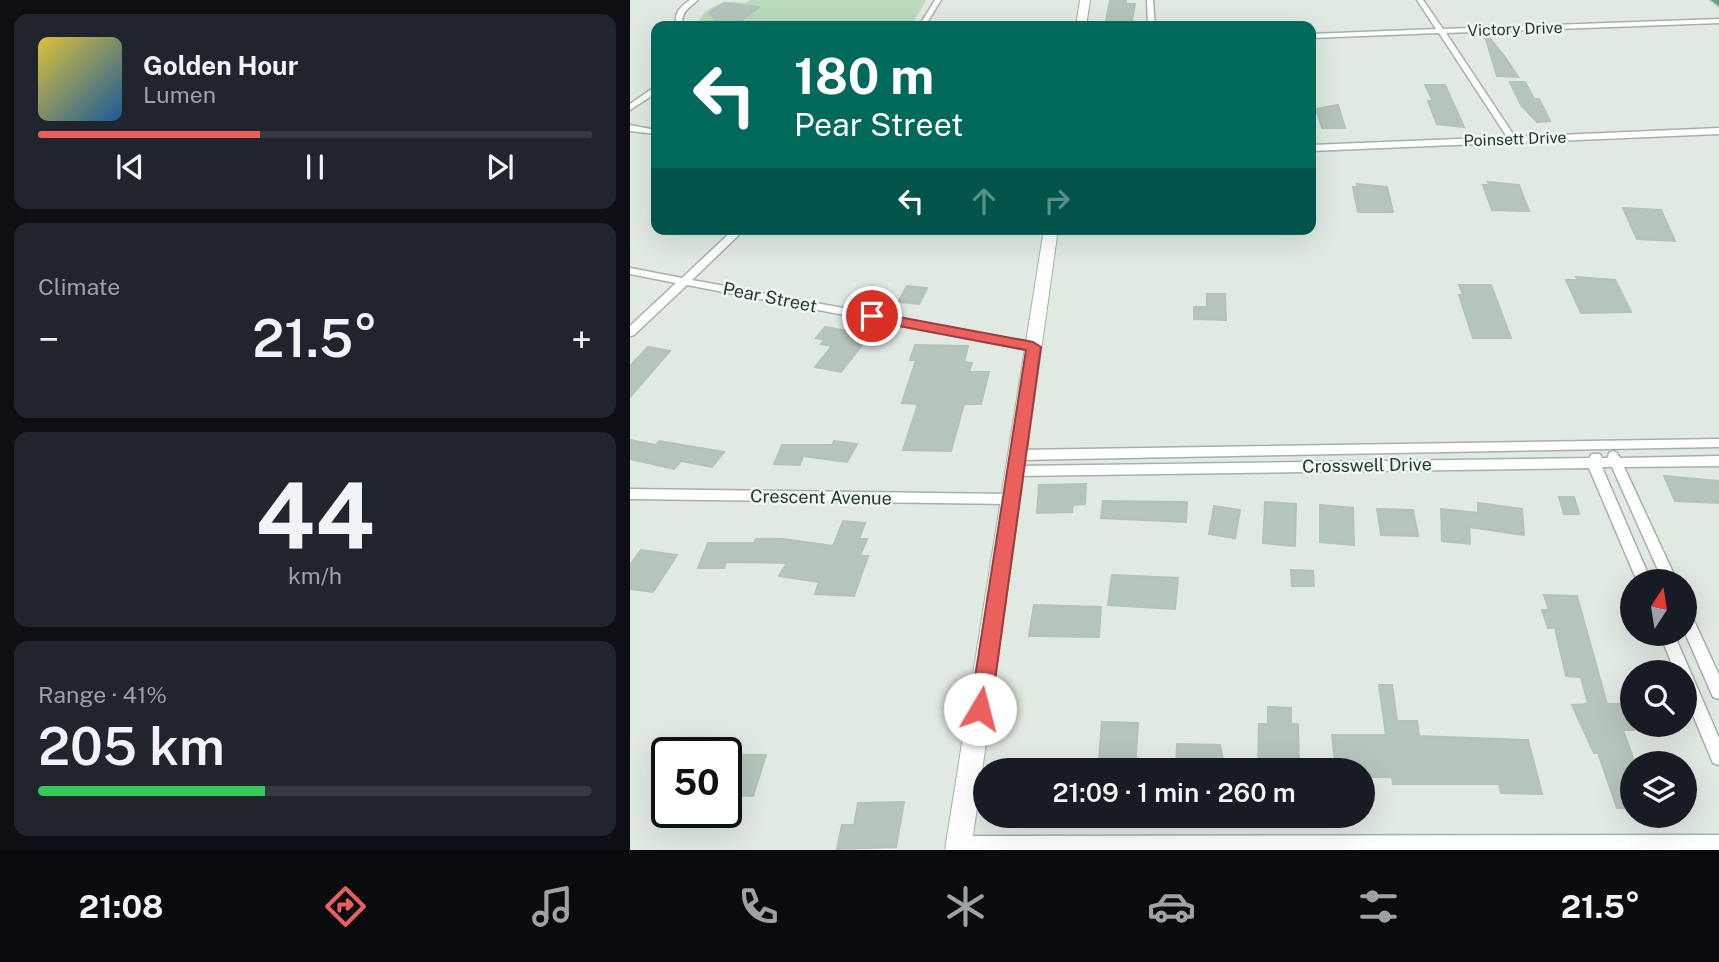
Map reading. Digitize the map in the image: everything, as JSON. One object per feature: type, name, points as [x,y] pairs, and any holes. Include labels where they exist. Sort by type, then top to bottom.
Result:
[{"type":"main road","points":[[1082,21],[1085,0]]},
{"type":"main road","points":[[959,848],[1050,235]]},
{"type":"street","points":[[679,21],[680,10],[695,0]]},
{"type":"street","points":[[925,21],[938,0]]},
{"type":"street","points":[[1150,0],[1152,21]]},
{"type":"street","points":[[1420,0],[1513,139]]},
{"type":"street","name":"Victory Drive","points":[[1316,36],[1719,21]]},
{"type":"street","points":[[630,108],[651,93]]},
{"type":"street","points":[[630,128],[651,131]]},
{"type":"street","name":"Poinsett Drive","points":[[1316,148],[1719,131]]},
{"type":"street","points":[[630,332],[734,235]]},
{"type":"street","name":"Pear Street","points":[[630,271],[1033,347]]},
{"type":"street","name":"Crosswell Drive","points":[[1017,463],[1719,443]]},
{"type":"street","points":[[1639,569],[1593,462],[1604,445],[1617,462],[1665,569]]},
{"type":"street","name":"Crosswell Drive","points":[[1017,463],[1719,461]]},
{"type":"street","name":"Crescent Avenue","points":[[630,495],[1011,499]]},
{"type":"street","points":[[1698,645],[1719,692]]},
{"type":"street","points":[[1697,705],[1719,757]]},
{"type":"street","points":[[959,848],[1713,846]]},
{"type":"green space","points":[[751,0],[926,0],[914,21],[700,21],[714,6],[726,2],[743,3]]},
{"type":"building","points":[[1110,0],[1126,0],[1126,4],[1135,4],[1132,21],[1106,21]]},
{"type":"building","points":[[724,3],[759,7],[741,21],[717,21],[709,13]]},
{"type":"building","points":[[1487,35],[1518,77],[1497,76],[1485,36]]},
{"type":"building","points":[[1510,82],[1525,82],[1534,99],[1539,99],[1550,121],[1537,122],[1521,105]]},
{"type":"building","points":[[1425,85],[1445,85],[1464,127],[1437,124],[1428,101],[1433,101]]},
{"type":"building","points":[[1338,105],[1345,128],[1322,128],[1316,109]]},
{"type":"building","points":[[1488,182],[1519,185],[1529,211],[1492,210],[1483,185],[1489,185]]},
{"type":"building","points":[[1357,184],[1387,187],[1393,212],[1358,212],[1353,187],[1358,187]]},
{"type":"building","points":[[1623,208],[1661,210],[1675,241],[1637,239]]},
{"type":"building","points":[[1576,277],[1615,280],[1631,312],[1581,313],[1566,280],[1578,280]]},
{"type":"building","points":[[1459,285],[1491,285],[1511,338],[1473,338],[1459,295],[1463,295]]},
{"type":"building","points":[[907,286],[927,288],[919,304],[898,302]]},
{"type":"building","points":[[1207,294],[1225,294],[1226,320],[1194,319],[1194,307],[1207,307]]},
{"type":"building","points":[[825,327],[870,335],[841,372],[815,367],[832,346],[821,344],[825,340],[816,338]]},
{"type":"building","points":[[915,345],[968,346],[964,362],[972,363],[969,372],[989,372],[981,404],[964,404],[951,451],[903,450],[918,404],[902,403],[916,360],[910,360]]},
{"type":"building","points":[[648,347],[670,351],[630,397],[630,366]]},
{"type":"building","points":[[630,440],[656,445],[659,441],[724,452],[712,467],[681,461],[674,469],[630,459]]},
{"type":"building","points":[[834,441],[857,444],[847,462],[803,456],[800,465],[774,464],[782,445],[832,445]]},
{"type":"building","points":[[1664,476],[1719,481],[1719,503],[1675,501]]},
{"type":"building","points":[[1086,484],[1085,504],[1073,505],[1072,512],[1037,513],[1039,485]]},
{"type":"building","points":[[1559,497],[1574,497],[1579,514],[1564,514]]},
{"type":"building","points":[[1103,501],[1187,502],[1186,522],[1101,518]]},
{"type":"building","points":[[1265,502],[1296,504],[1295,546],[1263,543]]},
{"type":"building","points":[[1478,503],[1522,509],[1524,535],[1469,527],[1470,544],[1442,541],[1441,509],[1478,513]]},
{"type":"building","points":[[1320,505],[1353,508],[1354,545],[1320,542]]},
{"type":"building","points":[[1214,506],[1240,510],[1235,538],[1209,534]]},
{"type":"building","points":[[1377,509],[1413,510],[1418,536],[1381,535]]},
{"type":"building","points":[[843,521],[865,523],[859,539],[867,539],[860,556],[868,556],[854,596],[815,594],[819,582],[779,576],[787,563],[726,562],[724,568],[698,568],[708,543],[754,543],[756,539],[783,539],[833,546]]},
{"type":"building","points":[[641,550],[677,555],[653,592],[630,589],[630,565]]},
{"type":"building","points":[[1291,570],[1313,571],[1314,586],[1292,586]]},
{"type":"building","points":[[1112,575],[1178,578],[1175,609],[1108,605]]},
{"type":"building","points":[[1544,595],[1577,596],[1607,704],[1620,704],[1620,737],[1626,737],[1630,751],[1620,751],[1620,808],[1617,808],[1598,753],[1594,753],[1572,705],[1588,704],[1581,677],[1566,676],[1555,628],[1548,628],[1542,610],[1549,610]]},
{"type":"building","points":[[1034,605],[1101,607],[1099,637],[1029,636]]},
{"type":"building","points":[[1379,685],[1392,685],[1397,721],[1417,721],[1419,736],[1528,740],[1542,794],[1501,793],[1499,784],[1393,784],[1392,777],[1375,777],[1375,758],[1335,758],[1332,735],[1386,735]]},
{"type":"building","points":[[1268,707],[1291,708],[1291,724],[1298,724],[1299,758],[1258,758],[1259,724],[1268,724]]},
{"type":"building","points":[[1102,722],[1138,723],[1136,758],[1099,758]]},
{"type":"building","points":[[1177,744],[1220,745],[1223,758],[1176,758]]},
{"type":"building","points":[[742,755],[766,755],[753,796],[742,796]]},
{"type":"building","points":[[904,802],[896,847],[837,849],[842,825],[854,825],[858,803]]},
{"type":"route","points":[[872,316],[1033,347],[980,709]]}]
